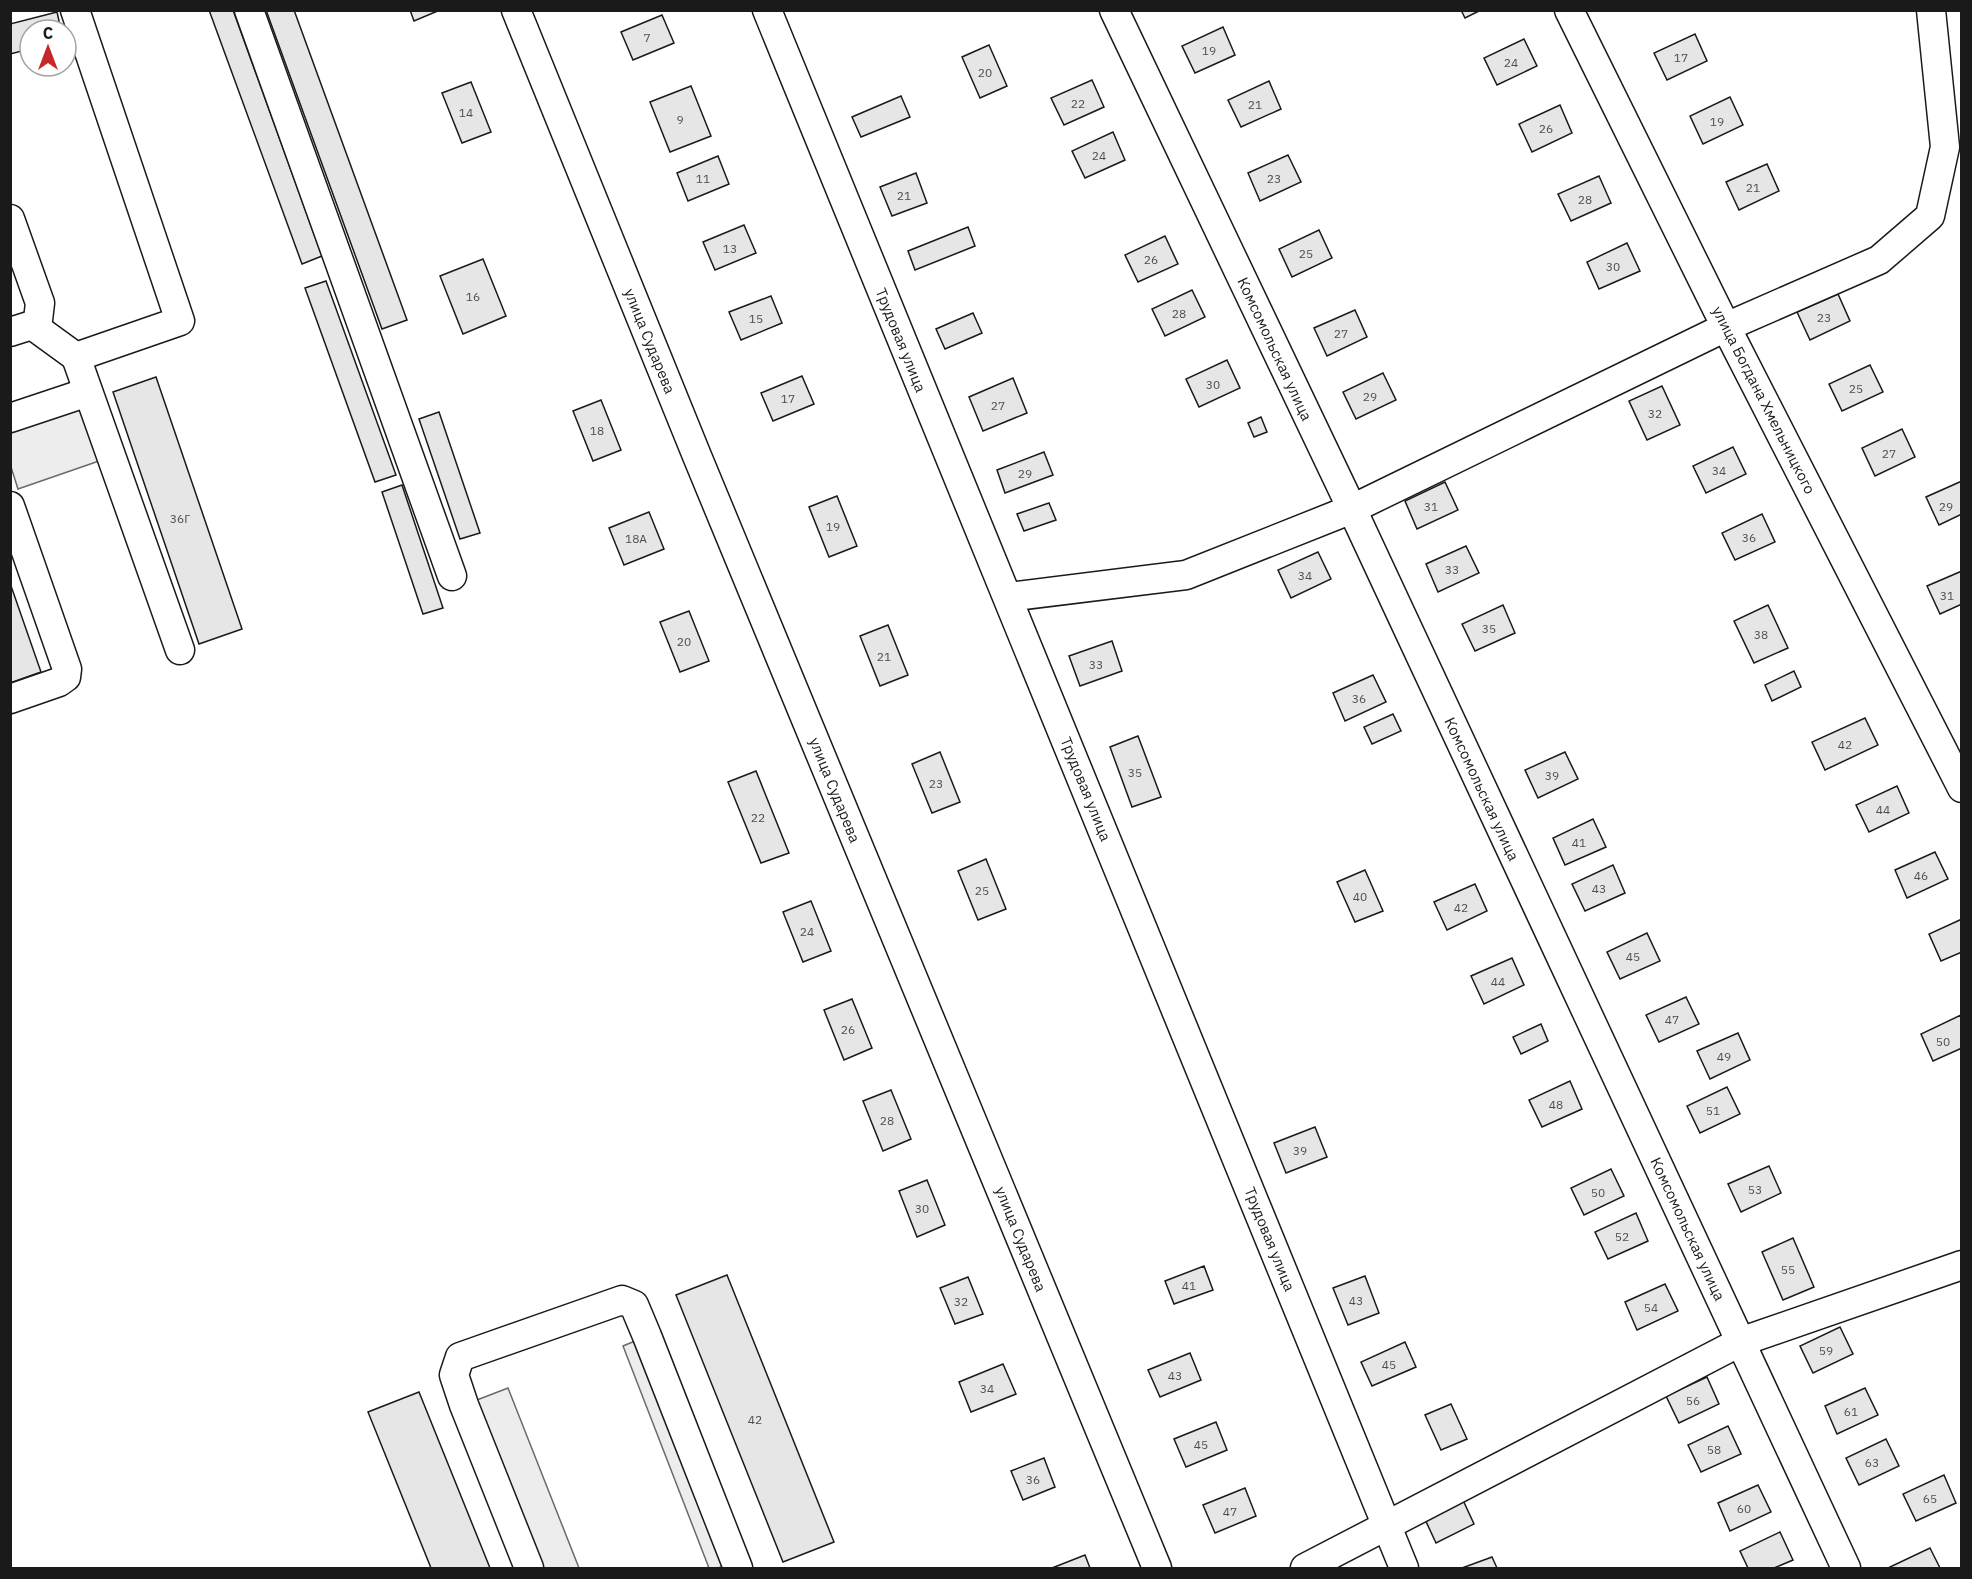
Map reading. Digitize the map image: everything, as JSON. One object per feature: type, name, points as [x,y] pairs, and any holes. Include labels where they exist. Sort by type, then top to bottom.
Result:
[{"type":"street","points":[[75,10],[180,321],[76,357]]},
{"type":"street","points":[[249,10],[452,576]]},
{"type":"street","name":"улица Сударева","points":[[516,10],[706,478],[1157,1569]]},
{"type":"street","name":"Трудовая улица","points":[[767,10],[1404,1569]]},
{"type":"street","name":"Комсомольская улица","points":[[1114,10],[1352,509],[1846,1569]]},
{"type":"street","name":"улица Богдана Хмельницкого","points":[[1569,10],[1726,327],[1962,788]]},
{"type":"street","points":[[1008,597],[1186,575],[1352,509],[1726,327],[1879,260],[1930,216],[1945,147],[1931,10]]},
{"type":"street","points":[[10,219],[40,303],[38,320],[21,328]]},
{"type":"street","points":[[21,328],[76,357],[180,650]]},
{"type":"street","points":[[10,418],[88,392]]},
{"type":"street","points":[[10,506],[67,669],[66,677],[59,682],[10,699]]},
{"type":"street","points":[[1305,1569],[1740,1342],[1962,1265]]},
{"type":"street","points":[[529,1569],[454,1375],[460,1357],[622,1300],[634,1305],[738,1569]]},
{"type":"shaded area","points":[[78,402],[99,461],[18,489],[11,467],[10,426]]},
{"type":"shaded area","points":[[647,1336],[736,1562],[718,1568],[709,1568],[623,1346]]},
{"type":"shaded area","points":[[508,1388],[579,1568],[529,1568],[464,1405]]},
{"type":"building","points":[[209,10],[233,10],[322,256],[302,264]]},
{"type":"building","points":[[266,10],[294,10],[407,320],[382,329]]},
{"type":"building","points":[[410,10],[440,10],[414,21]]},
{"type":"building","points":[[1461,10],[1481,10],[1465,18]]},
{"type":"building","points":[[57,12],[58,18],[34,18]]},
{"type":"building","points":[[662,15],[674,43],[633,60],[621,32]]},
{"type":"building","points":[[18,22],[18,52],[10,54],[10,24]]},
{"type":"building","points":[[1223,27],[1235,55],[1195,73],[1182,46]]},
{"type":"building","points":[[1695,34],[1707,61],[1667,80],[1654,53]]},
{"type":"building","points":[[1524,39],[1537,66],[1497,85],[1484,58]]},
{"type":"building","points":[[989,45],[1007,86],[980,98],[962,57]]},
{"type":"building","points":[[1092,80],[1104,107],[1064,125],[1051,98]]},
{"type":"building","points":[[1269,81],[1281,109],[1241,127],[1228,100]]},
{"type":"building","points":[[471,82],[491,132],[462,143],[442,93]]},
{"type":"building","points":[[691,86],[711,136],[670,152],[650,102]]},
{"type":"building","points":[[901,96],[910,117],[861,137],[852,117]]},
{"type":"building","points":[[1730,97],[1743,125],[1703,144],[1690,116]]},
{"type":"building","points":[[1560,105],[1572,133],[1532,152],[1519,124]]},
{"type":"building","points":[[1113,132],[1125,160],[1085,178],[1072,151]]},
{"type":"building","points":[[1288,155],[1301,182],[1260,201],[1248,173]]},
{"type":"building","points":[[718,156],[729,184],[688,201],[677,173]]},
{"type":"building","points":[[1767,164],[1779,191],[1739,210],[1726,182]]},
{"type":"building","points":[[916,173],[927,203],[892,216],[880,187]]},
{"type":"building","points":[[1599,176],[1611,203],[1571,221],[1558,194]]},
{"type":"building","points":[[744,225],[756,253],[715,270],[703,242]]},
{"type":"building","points":[[968,227],[975,246],[915,270],[908,251]]},
{"type":"building","points":[[1319,230],[1332,258],[1292,277],[1279,249]]},
{"type":"building","points":[[1165,236],[1178,264],[1138,282],[1125,255]]},
{"type":"building","points":[[1627,243],[1640,271],[1599,289],[1587,262]]},
{"type":"building","points":[[483,259],[506,316],[463,334],[440,276]]},
{"type":"building","points":[[326,281],[396,475],[375,482],[305,288]]},
{"type":"building","points":[[1192,290],[1205,317],[1165,336],[1152,309]]},
{"type":"building","points":[[1838,294],[1850,321],[1810,340],[1797,312]]},
{"type":"building","points":[[771,296],[782,323],[741,340],[729,312]]},
{"type":"building","points":[[1355,310],[1367,337],[1327,356],[1314,328]]},
{"type":"building","points":[[973,313],[982,333],[945,349],[936,329]]},
{"type":"building","points":[[1227,360],[1240,388],[1199,407],[1186,379]]},
{"type":"building","points":[[1870,365],[1883,392],[1842,411],[1829,384]]},
{"type":"building","points":[[1383,373],[1396,400],[1356,419],[1343,392]]},
{"type":"building","points":[[802,376],[814,404],[773,421],[761,393]]},
{"type":"building","points":[[156,377],[242,629],[199,644],[113,392]]},
{"type":"building","points":[[1013,378],[1027,413],[983,431],[969,397]]},
{"type":"building","points":[[1662,386],[1680,425],[1647,440],[1629,401]]},
{"type":"building","points":[[601,400],[621,450],[593,461],[573,411]]},
{"type":"building","points":[[439,412],[480,533],[460,539],[419,419]]},
{"type":"building","points":[[1261,417],[1267,432],[1254,437],[1248,423]]},
{"type":"building","points":[[1902,429],[1915,457],[1875,476],[1862,448]]},
{"type":"building","points":[[1733,447],[1746,474],[1706,493],[1693,466]]},
{"type":"building","points":[[1044,452],[1053,475],[1005,493],[997,470]]},
{"type":"building","points":[[1962,481],[1962,514],[1939,525],[1926,497]]},
{"type":"building","points":[[1445,482],[1458,510],[1417,529],[1405,501]]},
{"type":"building","points":[[402,485],[443,608],[423,614],[382,492]]},
{"type":"building","points":[[837,496],[857,546],[829,557],[809,507]]},
{"type":"building","points":[[1049,503],[1056,520],[1024,531],[1017,514]]},
{"type":"building","points":[[649,512],[664,549],[624,565],[609,528]]},
{"type":"building","points":[[1762,514],[1775,542],[1735,560],[1722,533]]},
{"type":"building","points":[[1466,546],[1479,573],[1438,592],[1426,564]]},
{"type":"building","points":[[1318,552],[1331,579],[1291,598],[1278,570]]},
{"type":"building","points":[[1962,571],[1962,604],[1940,614],[1927,586]]},
{"type":"building","points":[[10,583],[41,672],[10,683]]},
{"type":"building","points":[[1503,605],[1515,633],[1475,651],[1462,624]]},
{"type":"building","points":[[1768,605],[1788,648],[1754,663],[1734,621]]},
{"type":"building","points":[[689,611],[709,661],[680,672],[660,622]]},
{"type":"building","points":[[888,625],[908,675],[880,686],[860,636]]},
{"type":"building","points":[[1112,641],[1122,671],[1080,686],[1069,656]]},
{"type":"building","points":[[1794,671],[1801,687],[1772,701],[1765,685]]},
{"type":"building","points":[[1373,675],[1386,702],[1345,721],[1333,693]]},
{"type":"building","points":[[1393,714],[1401,731],[1372,744],[1364,727]]},
{"type":"building","points":[[1865,718],[1878,745],[1825,770],[1812,742]]},
{"type":"building","points":[[1138,736],[1161,797],[1132,807],[1110,747]]},
{"type":"building","points":[[940,752],[960,802],[932,813],[912,764]]},
{"type":"building","points":[[1565,752],[1578,779],[1538,798],[1525,770]]},
{"type":"building","points":[[756,771],[789,853],[761,863],[728,782]]},
{"type":"building","points":[[1897,786],[1909,813],[1869,832],[1856,805]]},
{"type":"building","points":[[1593,819],[1606,847],[1565,865],[1553,838]]},
{"type":"building","points":[[1935,852],[1948,879],[1907,898],[1895,870]]},
{"type":"building","points":[[986,859],[1006,909],[978,920],[958,871]]},
{"type":"building","points":[[1613,865],[1625,893],[1585,911],[1572,884]]},
{"type":"building","points":[[1365,870],[1383,911],[1355,922],[1337,882]]},
{"type":"building","points":[[1475,884],[1487,911],[1447,930],[1434,902]]},
{"type":"building","points":[[811,901],[831,951],[803,962],[783,912]]},
{"type":"building","points":[[1962,919],[1962,952],[1941,961],[1929,934]]},
{"type":"building","points":[[1647,933],[1660,961],[1620,979],[1607,952]]},
{"type":"building","points":[[1512,958],[1524,985],[1484,1004],[1471,976]]},
{"type":"building","points":[[1686,997],[1699,1024],[1659,1042],[1646,1015]]},
{"type":"building","points":[[852,999],[872,1048],[844,1060],[824,1010]]},
{"type":"building","points":[[1961,1015],[1962,1048],[1933,1061],[1921,1034]]},
{"type":"building","points":[[1541,1024],[1548,1041],[1521,1054],[1513,1037]]},
{"type":"building","points":[[1738,1033],[1750,1060],[1710,1079],[1697,1051]]},
{"type":"building","points":[[1570,1081],[1582,1109],[1542,1127],[1529,1100]]},
{"type":"building","points":[[1727,1087],[1740,1114],[1700,1133],[1687,1106]]},
{"type":"building","points":[[891,1090],[911,1139],[883,1151],[863,1101]]},
{"type":"building","points":[[1315,1127],[1327,1157],[1286,1173],[1274,1143]]},
{"type":"building","points":[[1769,1166],[1781,1193],[1741,1212],[1728,1184]]},
{"type":"building","points":[[1611,1169],[1624,1196],[1584,1215],[1571,1188]]},
{"type":"building","points":[[927,1180],[945,1225],[917,1237],[899,1191]]},
{"type":"building","points":[[1636,1213],[1648,1241],[1608,1259],[1595,1232]]},
{"type":"building","points":[[1793,1238],[1814,1287],[1783,1300],[1762,1252]]},
{"type":"building","points":[[1204,1266],[1213,1290],[1174,1304],[1165,1281]]},
{"type":"building","points":[[727,1275],[834,1542],[783,1562],[676,1295]]},
{"type":"building","points":[[1365,1276],[1379,1313],[1348,1325],[1333,1288]]},
{"type":"building","points":[[968,1277],[983,1314],[955,1324],[940,1288]]},
{"type":"building","points":[[1665,1284],[1678,1311],[1637,1330],[1625,1302]]},
{"type":"building","points":[[1840,1327],[1853,1354],[1813,1373],[1800,1346]]},
{"type":"building","points":[[1405,1342],[1416,1367],[1372,1386],[1361,1362]]},
{"type":"building","points":[[1190,1353],[1201,1380],[1160,1397],[1148,1370]]},
{"type":"building","points":[[1003,1364],[1016,1394],[971,1412],[959,1382]]},
{"type":"building","points":[[1707,1377],[1719,1404],[1679,1423],[1666,1396]]},
{"type":"building","points":[[1865,1388],[1878,1415],[1837,1434],[1825,1406]]},
{"type":"building","points":[[419,1392],[490,1568],[431,1568],[368,1412]]},
{"type":"building","points":[[1451,1404],[1467,1439],[1441,1450],[1425,1415]]},
{"type":"building","points":[[1216,1422],[1227,1450],[1186,1467],[1174,1439]]},
{"type":"building","points":[[1728,1426],[1741,1454],[1701,1472],[1688,1445]]},
{"type":"building","points":[[1886,1439],[1899,1466],[1859,1485],[1846,1458]]},
{"type":"building","points":[[1044,1458],[1055,1487],[1023,1500],[1011,1471]]},
{"type":"building","points":[[1944,1475],[1956,1503],[1916,1521],[1903,1494]]},
{"type":"building","points":[[1758,1485],[1771,1512],[1730,1531],[1718,1503]]},
{"type":"building","points":[[1245,1488],[1256,1516],[1215,1533],[1203,1505]]},
{"type":"building","points":[[1462,1498],[1474,1524],[1436,1543],[1423,1515]]},
{"type":"building","points":[[1780,1532],[1793,1560],[1774,1568],[1748,1568],[1740,1551]]},
{"type":"building","points":[[1930,1548],[1940,1568],[1890,1567]]},
{"type":"building","points":[[1085,1555],[1090,1568],[1052,1568]]},
{"type":"building","points":[[1492,1557],[1497,1568],[1462,1568]]}]
